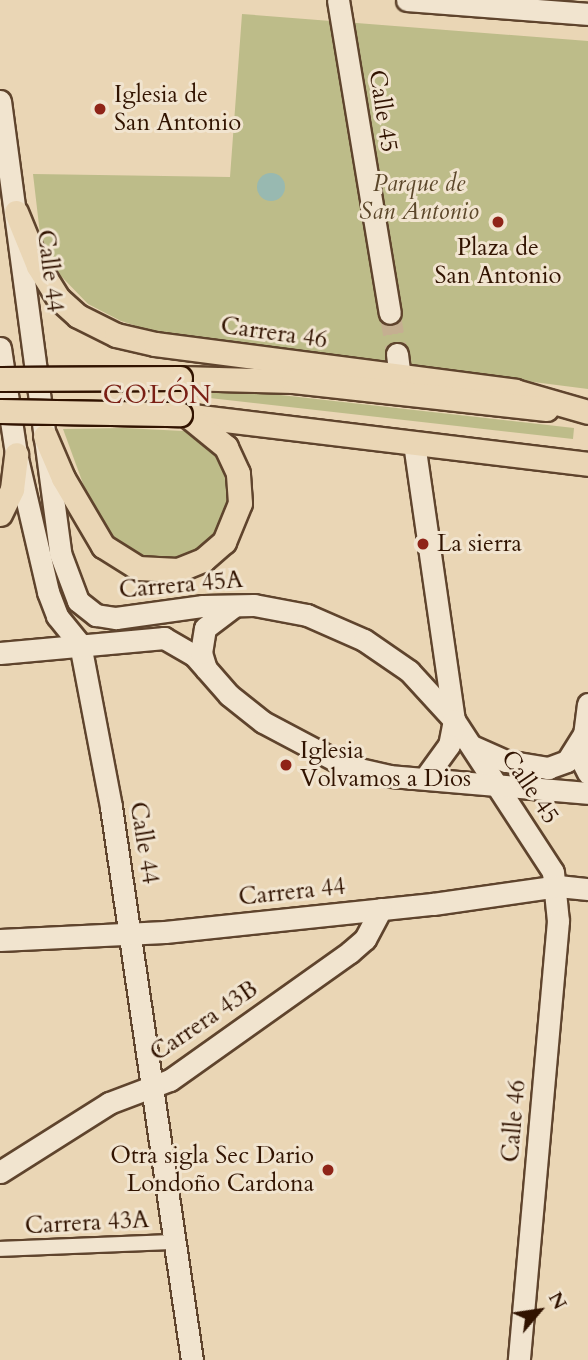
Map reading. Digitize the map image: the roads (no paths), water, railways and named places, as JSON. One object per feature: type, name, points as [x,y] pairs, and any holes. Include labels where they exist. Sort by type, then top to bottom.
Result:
[{"type":"main road","name":"Carrera 46","points":[[16,212],[47,283],[78,316],[97,327],[155,344],[515,391],[588,412]]},
{"type":"main road","name":"Carrera 46","points":[[0,379],[180,378],[293,381],[588,412]]},
{"type":"main road","points":[[0,411],[184,415],[588,464]]},
{"type":"main road","points":[[45,436],[63,478],[103,546],[125,563],[165,572],[191,566],[214,552],[231,531],[240,503],[238,473],[226,447],[184,415]]},
{"type":"main road","points":[[0,514],[12,489],[16,454]]},
{"type":"street","name":"Calle 45","points":[[338,0],[390,313]]},
{"type":"street","points":[[407,0],[588,15]]},
{"type":"street","name":"Calle 44","points":[[0,101],[64,569],[86,610]]},
{"type":"street","name":"Calle 44","points":[[0,348],[16,454],[51,604],[80,643],[132,934],[192,1360]]},
{"type":"street","points":[[397,354],[400,377]]},
{"type":"street","name":"Calle 45","points":[[414,443],[454,720],[449,745],[425,778]]},
{"type":"street","points":[[206,669],[201,653],[205,628],[236,605]]},
{"type":"street","name":"Carrera 45A","points":[[86,610],[116,618],[236,605],[307,615],[364,640],[409,671],[454,720]]},
{"type":"street","points":[[0,653],[80,643],[164,638],[194,655],[250,713],[315,753],[371,773],[588,793]]},
{"type":"street","points":[[588,704],[581,759],[588,773]]},
{"type":"street","name":"Calle 45","points":[[454,720],[544,855],[558,886]]},
{"type":"street","points":[[470,744],[506,761],[548,768],[567,761],[583,735]]},
{"type":"street","name":"Carrera 44","points":[[0,940],[132,934],[382,909],[558,886],[588,889]]},
{"type":"street","name":"Calle 46","points":[[519,1360],[558,886]]},
{"type":"street","name":"Carrera 43B","points":[[0,1172],[109,1103],[170,1080],[349,952],[365,939],[382,909]]},
{"type":"street","name":"Carrera 43A","points":[[0,1249],[177,1242]]},
{"type":"water","points":[[271,173],[281,177],[285,187],[281,197],[271,201],[261,197],[257,187],[261,177]]},
{"type":"tunnel","points":[[390,313],[397,354]]},
{"type":"place","name":"Iglesia de San Antonio","points":[[100,109]]},
{"type":"place","name":"Plaza de San Antonio","points":[[498,222]]},
{"type":"place","name":"La sierra","points":[[423,544]]},
{"type":"place","name":"Iglesia Volvamos a Dios","points":[[286,765]]},
{"type":"place","name":"Otra sigla Sec Dario Londoño Cardona","points":[[328,1170]]},
{"type":"district","name":"COLÓN","points":[[158,395]]},
{"type":"park label","name":"Parque de San Antonio","points":[[419,198]]}]
